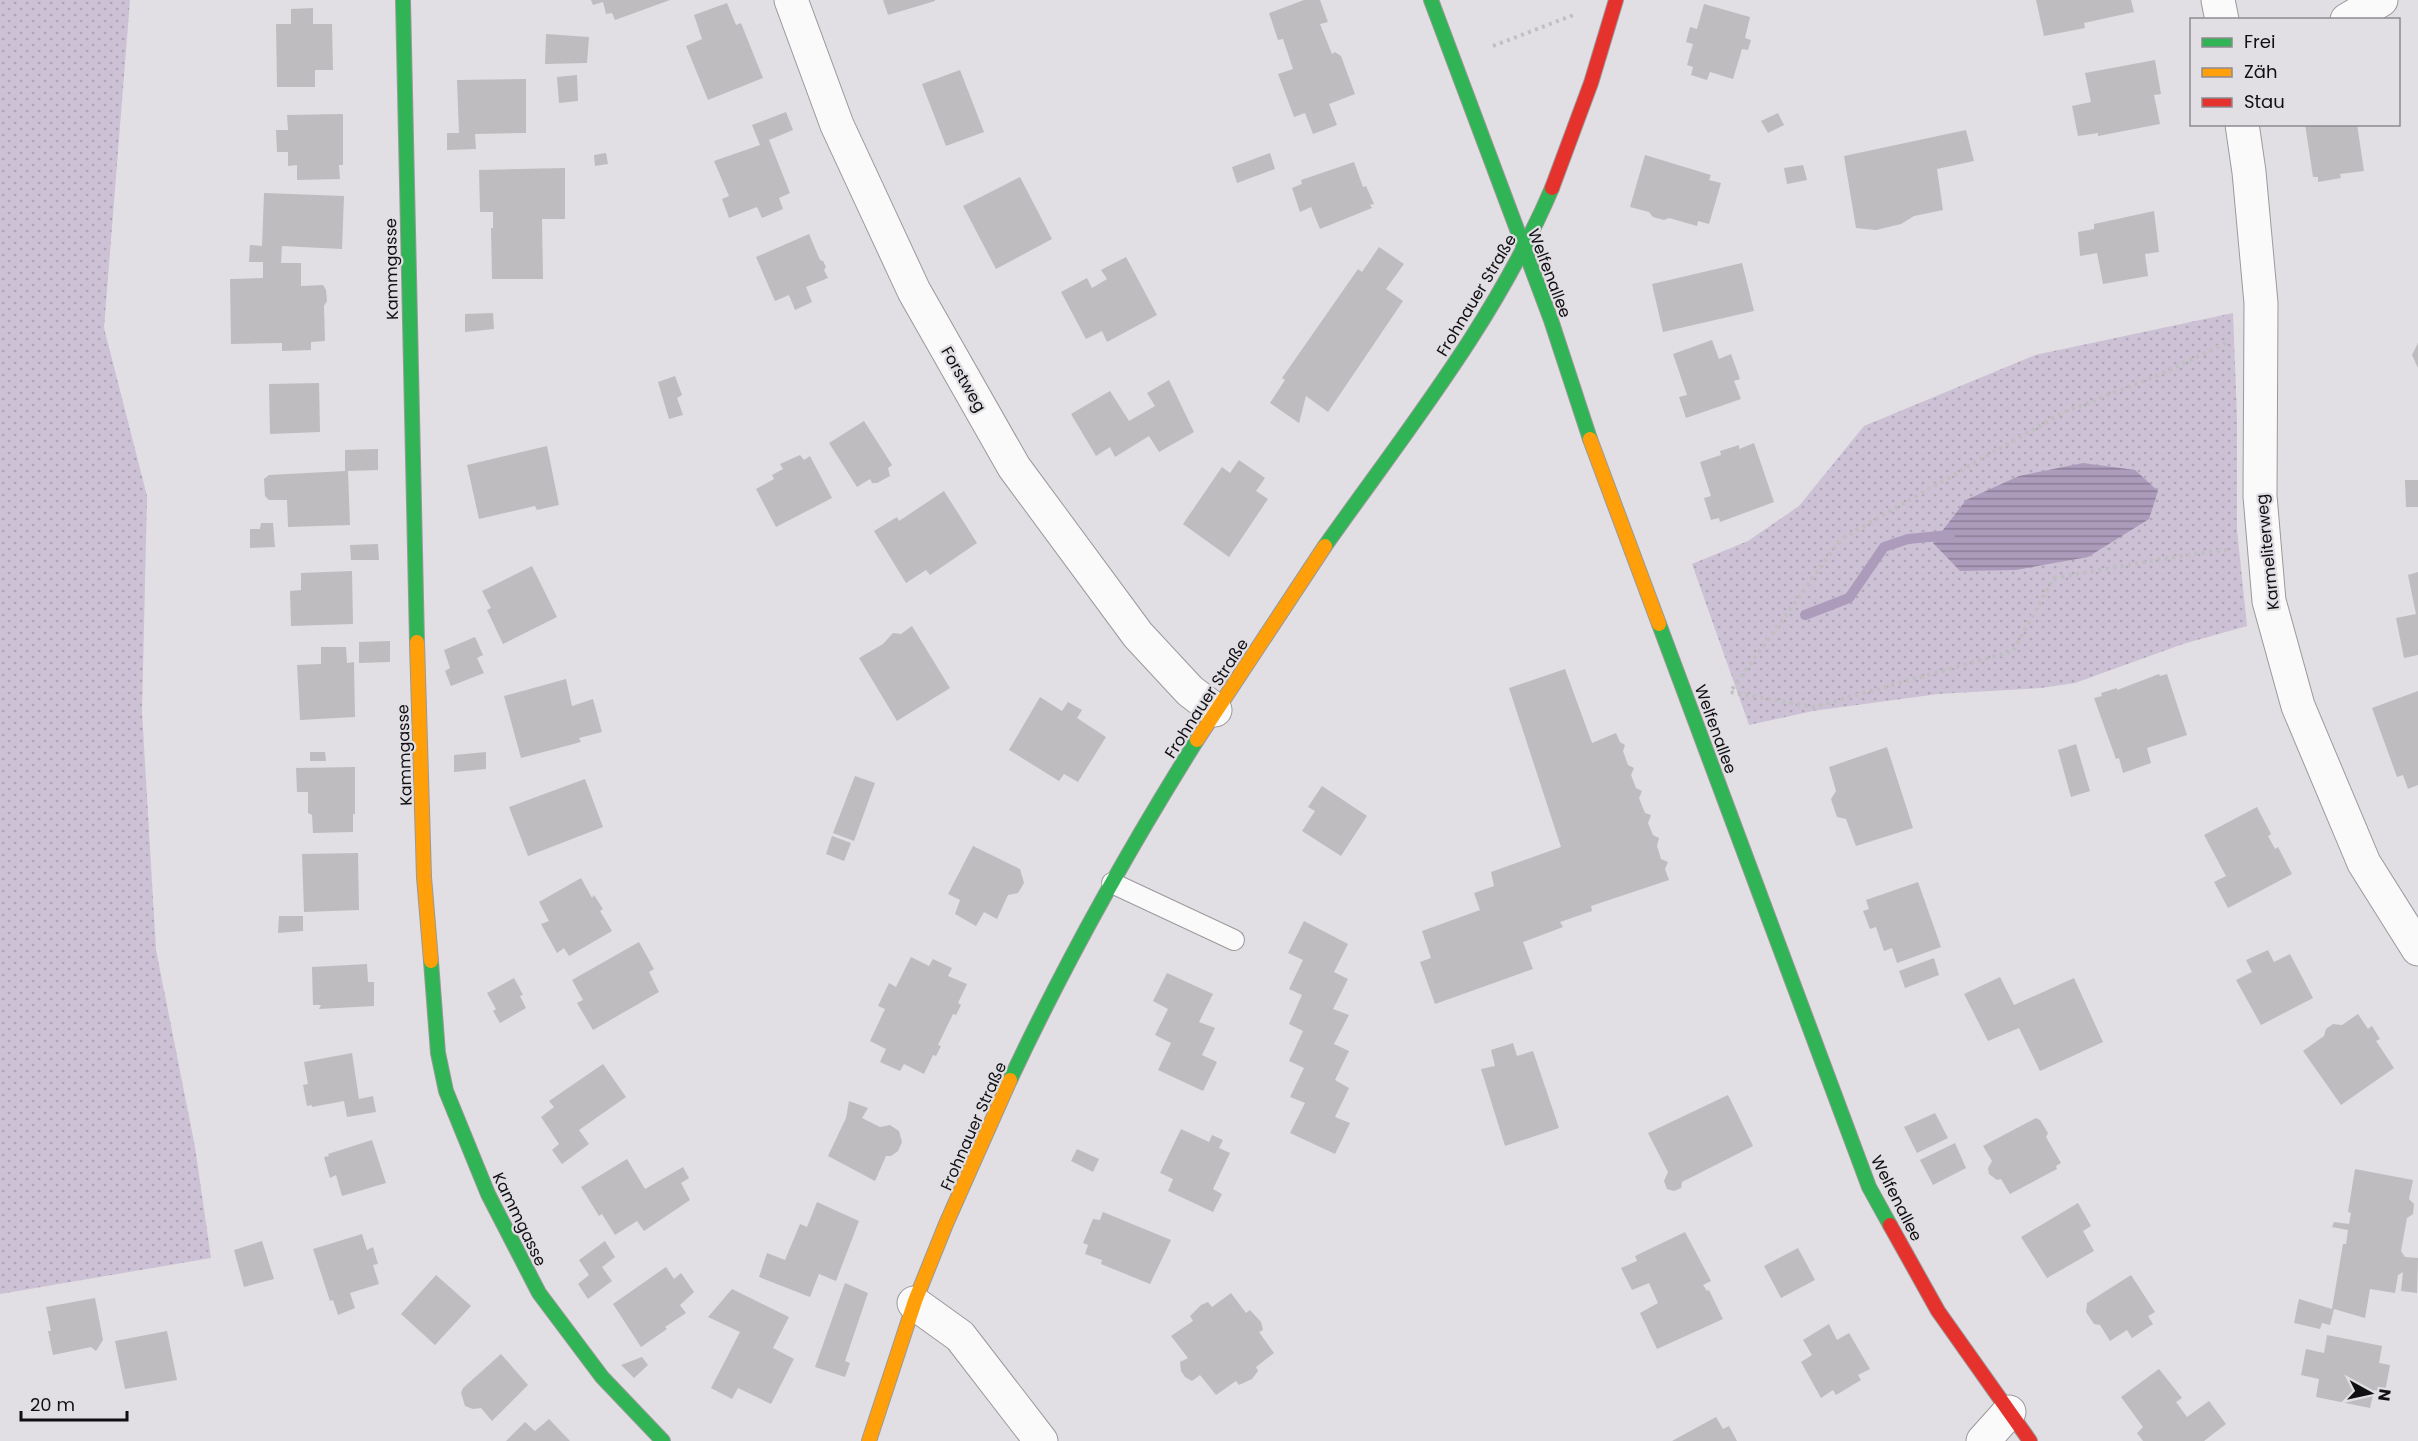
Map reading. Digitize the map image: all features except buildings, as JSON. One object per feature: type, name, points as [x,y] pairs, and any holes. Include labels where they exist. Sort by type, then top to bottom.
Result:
[{"type":"street","name":"Kammgasse","points":[[403,0],[410,376],[424,877],[438,1053],[446,1091],[463,1135],[497,1214],[538,1293],[602,1377],[663,1441]]},
{"type":"street","name":"Forstweg","points":[[791,0],[837,125],[914,291],[1014,467],[1138,635],[1190,691],[1215,710]]},
{"type":"street","name":"Welfenallee","points":[[1431,0],[1551,320],[1596,456],[1869,1187],[1938,1311],[2030,1441]]},
{"type":"street","name":"Frohnauer Straße","points":[[869,1441],[914,1303],[999,1104],[1063,971],[1112,883],[1215,710],[1466,349],[1523,250],[1550,196],[1597,71],[1616,0]]},
{"type":"street","points":[[2218,0],[2222,18]]},
{"type":"street","points":[[2350,18],[2381,0]]},
{"type":"street","name":"Karmeliterweg","points":[[2242,126],[2249,172],[2261,303],[2260,496],[2269,601],[2298,706],[2364,863],[2418,949]]},
{"type":"street","points":[[914,1303],[960,1336],[1041,1441]]},
{"type":"street","points":[[1983,1441],[2009,1412]]},
{"type":"lane","points":[[1112,883],[1234,940]]},
{"type":"path","points":[[1493,46],[1584,11]]},
{"type":"path","points":[[2230,341],[2161,374],[2062,413],[1841,539],[1730,692],[1814,707],[1947,670],[2013,651],[2054,578],[2233,549]]},
{"type":"shaded area","points":[[0,0],[130,0],[104,328],[147,496],[142,712],[156,950],[195,1147],[211,1258],[0,1294]]},
{"type":"shaded area","points":[[2233,313],[2237,417],[2237,530],[2247,626],[2183,644],[2075,683],[2041,688],[1938,694],[1813,711],[1749,725],[1692,564],[1748,541],[1799,506],[1864,426],[2035,355]]},
{"type":"shaded area","points":[[2083,463],[2135,470],[2158,491],[2149,519],[2088,557],[2016,570],[1960,571],[1933,543],[1966,500],[2019,476]]},
{"type":"waterway","points":[[1805,615],[1849,598],[1884,547],[1908,539],[1950,535]]},
{"type":"traffic: fast","points":[[403,0],[417,642]]},
{"type":"traffic: fast","points":[[1431,0],[1551,320],[1590,439]]},
{"type":"traffic: fast","points":[[1325,546],[1418,417],[1477,329],[1530,237],[1552,188]]},
{"type":"traffic: fast","points":[[1659,624],[1869,1187],[1890,1225]]},
{"type":"traffic: fast","points":[[1010,1080],[1098,907],[1197,740]]},
{"type":"traffic: fast","points":[[431,961],[438,1053],[446,1091],[488,1194],[539,1293],[602,1377],[663,1441]]},
{"type":"traffic: slow","points":[[1590,439],[1659,624]]},
{"type":"traffic: slow","points":[[1197,740],[1325,546]]},
{"type":"traffic: slow","points":[[417,642],[424,877],[431,961]]},
{"type":"traffic: slow","points":[[869,1441],[915,1301],[946,1224],[1010,1080]]},
{"type":"traffic: jam","points":[[1552,188],[1591,83],[1616,0]]},
{"type":"traffic: jam","points":[[1890,1225],[1938,1311],[2030,1441]]}]
